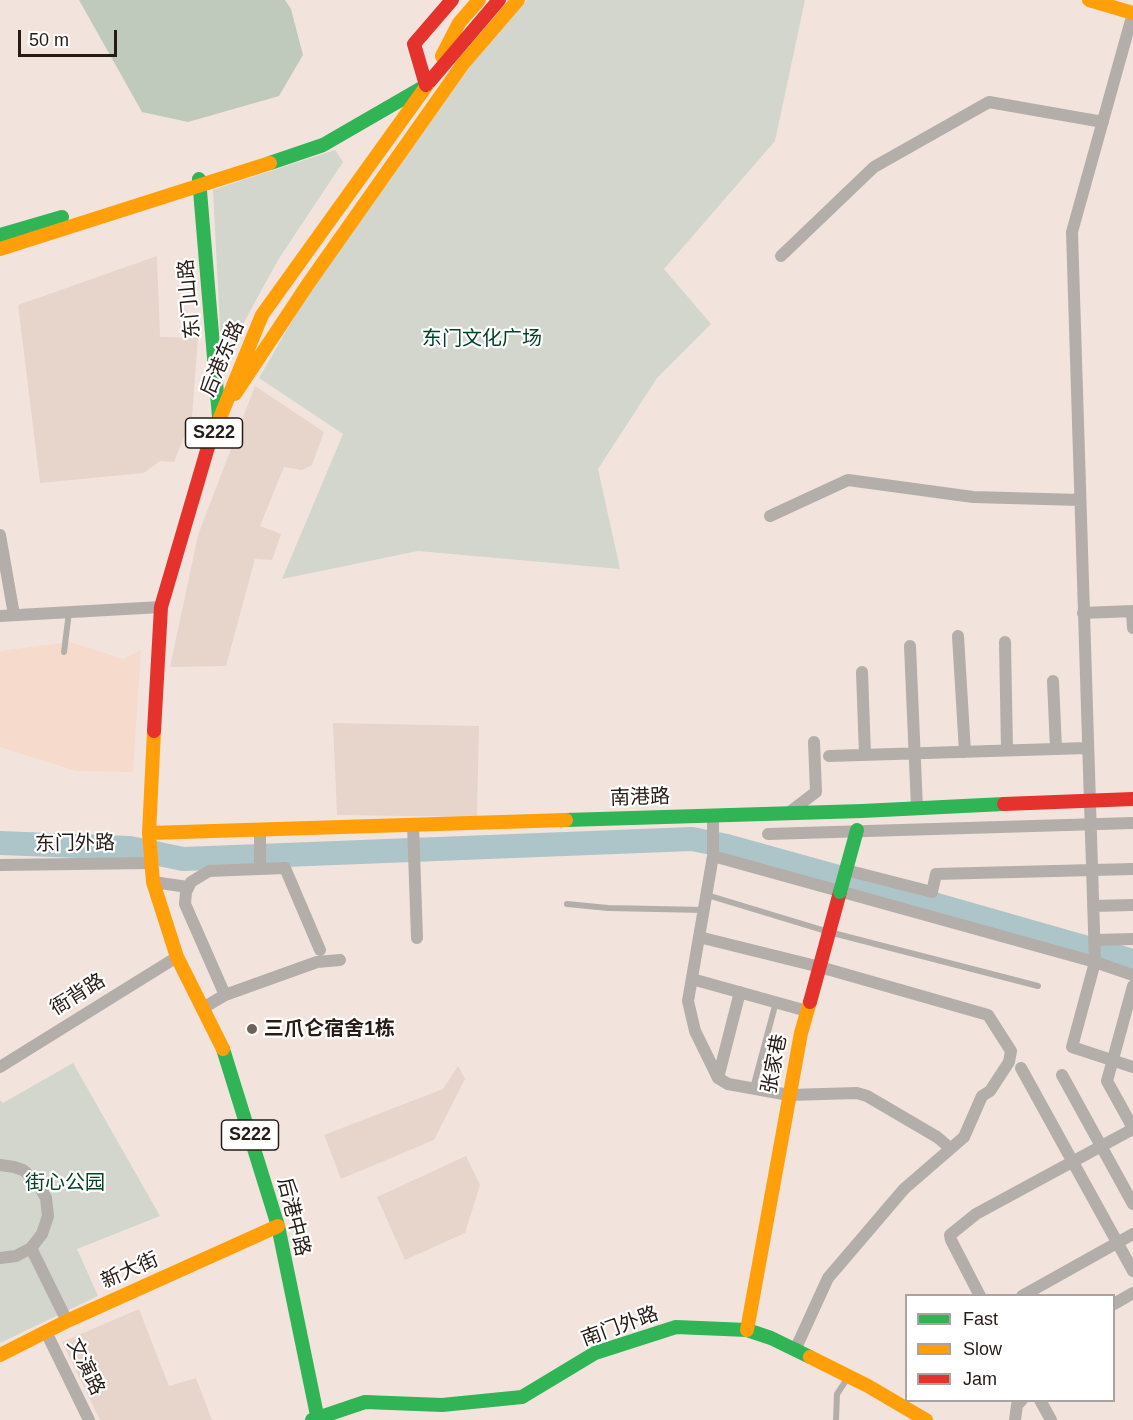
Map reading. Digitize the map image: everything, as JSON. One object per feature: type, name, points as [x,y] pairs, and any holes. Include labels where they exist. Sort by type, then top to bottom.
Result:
[{"type":"main road","points":[[0,249],[199,183],[317,135],[426,85],[414,44],[452,0]]},
{"type":"main road","name":"S222","points":[[426,85],[459,23],[478,0]]},
{"type":"main road","name":"S222","points":[[426,85],[500,0]]},
{"type":"main road","points":[[219,417],[308,284],[463,64],[518,0]]},
{"type":"main road","points":[[1089,0],[1133,13]]},
{"type":"main road","name":"后港东路","points":[[149,834],[161,607],[219,417],[262,315],[426,85]]},
{"type":"main road","points":[[0,235],[199,183]]},
{"type":"main road","name":"东门山路","points":[[199,183],[219,417]]},
{"type":"main road","name":"南港路","points":[[149,834],[786,814],[1089,799],[1133,799]]},
{"type":"main road","name":"张家巷","points":[[747,1330],[789,1095],[807,1011],[862,811]]},
{"type":"main road","name":"S222","points":[[149,834],[151,862]]},
{"type":"main road","name":"后港中路","points":[[151,862],[153,882],[177,957],[225,1052],[278,1226],[315,1419]]},
{"type":"main road","name":"新大街","points":[[0,1355],[67,1321],[278,1226]]},
{"type":"main road","name":"南门外路","points":[[315,1419],[365,1402],[442,1405],[522,1397],[595,1353],[676,1327],[747,1330],[849,1376],[926,1420]]},
{"type":"main road","points":[[342,1420],[365,1402]]},
{"type":"street","points":[[1133,13],[1072,232],[1095,962],[1072,1047],[1133,1067]]},
{"type":"street","points":[[782,256],[874,166],[989,102],[1102,122]]},
{"type":"street","points":[[770,516],[848,480],[973,496],[1080,500]]},
{"type":"street","points":[[0,535],[14,615]]},
{"type":"street","points":[[0,616],[161,607]]},
{"type":"street","points":[[1083,613],[1132,611],[1133,628]]},
{"type":"street","points":[[958,636],[965,752]]},
{"type":"street","points":[[1005,642],[1007,750]]},
{"type":"street","points":[[910,646],[917,808]]},
{"type":"street","points":[[861,672],[865,755]]},
{"type":"street","points":[[1053,681],[1056,749]]},
{"type":"street","points":[[786,814],[816,792],[814,742]]},
{"type":"street","points":[[829,756],[1087,748]]},
{"type":"street","points":[[713,816],[713,856],[688,1001],[695,1030],[718,1078],[728,1084],[789,1095],[857,1093],[867,1096],[937,1137],[950,1148]]},
{"type":"street","points":[[768,834],[1133,823]]},
{"type":"street","points":[[413,826],[417,938]]},
{"type":"street","points":[[260,830],[260,869]]},
{"type":"street","points":[[713,856],[1095,962],[1133,975]]},
{"type":"street","name":"东门外路","points":[[0,865],[151,862]]},
{"type":"street","points":[[225,995],[184,904],[188,886],[196,877],[209,871],[285,868],[320,950]]},
{"type":"street","points":[[846,870],[932,892],[936,874],[1133,869]]},
{"type":"street","points":[[153,882],[188,886]]},
{"type":"street","points":[[1093,906],[1133,905]]},
{"type":"street","points":[[699,937],[820,967],[988,1016],[1011,1051],[1009,1062],[990,1091],[982,1096],[964,1137],[904,1189],[828,1278],[795,1350]]},
{"type":"street","points":[[1094,940],[1133,939]]},
{"type":"street","name":"衙背路","points":[[0,1067],[177,957]]},
{"type":"street","points":[[203,1008],[225,995],[317,963],[340,960]]},
{"type":"street","points":[[692,979],[807,1011]]},
{"type":"street","points":[[980,1294],[950,1235],[976,1214],[1133,1129],[1107,1081],[1133,986]]},
{"type":"street","points":[[718,1078],[740,992]]},
{"type":"street","points":[[1021,1068],[1133,1270]]},
{"type":"street","points":[[1062,1075],[1133,1204]]},
{"type":"street","points":[[0,1165],[14,1167],[30,1175],[37,1182],[46,1198],[48,1216],[46,1226],[31,1248],[16,1256],[0,1258]]},
{"type":"street","points":[[1026,1294],[1133,1234]]},
{"type":"street","points":[[31,1248],[67,1321]]},
{"type":"street","points":[[1115,1303],[1133,1293]]},
{"type":"street","name":"文演路","points":[[46,1332],[88,1420]]},
{"type":"street","points":[[1015,1420],[1017,1405],[1021,1402]]},
{"type":"street","points":[[1041,1402],[1051,1420]]},
{"type":"lane","points":[[64,652],[69,612]]},
{"type":"lane","points":[[706,895],[829,932],[1038,986]]},
{"type":"lane","points":[[567,903],[608,908],[704,910]]},
{"type":"lane","points":[[753,1088],[776,1002]]},
{"type":"lane","points":[[836,1420],[837,1394],[849,1376]]},
{"type":"shaded area","points":[[157,256],[160,337],[198,338],[192,417],[174,462],[160,461],[144,473],[40,483],[18,305]]},
{"type":"shaded area","points":[[255,386],[324,432],[312,465],[302,470],[284,467],[260,526],[281,534],[272,560],[255,559],[226,666],[170,667],[198,535]]},
{"type":"shaded area","points":[[70,642],[123,659],[141,650],[133,772],[76,771],[0,747],[0,651]]},
{"type":"shaded area","points":[[333,723],[479,726],[477,817],[337,815]]},
{"type":"shaded area","points":[[458,1066],[465,1079],[434,1140],[341,1179],[324,1135],[443,1089]]},
{"type":"shaded area","points":[[466,1156],[480,1185],[465,1233],[405,1260],[377,1197]]},
{"type":"shaded area","points":[[139,1309],[169,1386],[196,1378],[212,1420],[100,1420],[62,1342]]},
{"type":"green space","points":[[79,0],[285,0],[291,9],[303,55],[279,96],[188,122],[142,112]]},
{"type":"green space","name":"东门文化广场","points":[[527,0],[805,0],[775,141],[664,269],[711,324],[657,378],[598,469],[620,569],[418,551],[282,579],[343,434],[259,378],[302,304],[472,64]]},
{"type":"green space","points":[[335,150],[343,162],[278,260],[231,346],[221,346],[213,190]]},
{"type":"green space","name":"街心公园","points":[[73,1063],[160,1216],[77,1249],[98,1296],[0,1343],[0,1100],[3,1103]]},
{"type":"waterway","points":[[0,843],[130,848],[183,859],[692,839],[727,846],[1133,961]]},
{"type":"traffic: fast","points":[[270,163],[323,145],[425,86]]},
{"type":"traffic: fast","points":[[199,179],[219,417]]},
{"type":"traffic: fast","points":[[0,235],[62,217]]},
{"type":"traffic: fast","points":[[566,820],[862,811],[1004,804]]},
{"type":"traffic: fast","points":[[840,892],[857,830]]},
{"type":"traffic: fast","points":[[223,1049],[278,1226],[318,1420]]},
{"type":"traffic: fast","points":[[312,1420],[365,1402],[442,1405],[522,1397],[595,1353],[676,1327],[747,1330],[771,1338],[810,1357]]},
{"type":"traffic: slow","points":[[442,56],[459,23],[479,0]]},
{"type":"traffic: slow","points":[[235,394],[308,284],[463,64],[518,0]]},
{"type":"traffic: slow","points":[[1089,0],[1133,13]]},
{"type":"traffic: slow","points":[[208,447],[262,315],[430,81]]},
{"type":"traffic: slow","points":[[0,249],[270,163]]},
{"type":"traffic: slow","points":[[154,731],[149,833],[153,882],[177,957],[223,1049]]},
{"type":"traffic: slow","points":[[149,833],[566,820]]},
{"type":"traffic: slow","points":[[747,1330],[801,1033],[810,1002]]},
{"type":"traffic: slow","points":[[0,1355],[67,1321],[278,1226]]},
{"type":"traffic: slow","points":[[810,1357],[868,1386],[926,1420]]},
{"type":"traffic: jam","points":[[426,85],[414,44],[452,0]]},
{"type":"traffic: jam","points":[[430,81],[499,0]]},
{"type":"traffic: jam","points":[[154,731],[161,607],[208,447]]},
{"type":"traffic: jam","points":[[1004,804],[1133,799]]},
{"type":"traffic: jam","points":[[810,1002],[840,892]]},
{"type":"place","name":"三爪仑宿舍1栋","points":[[252,1029]]}]
